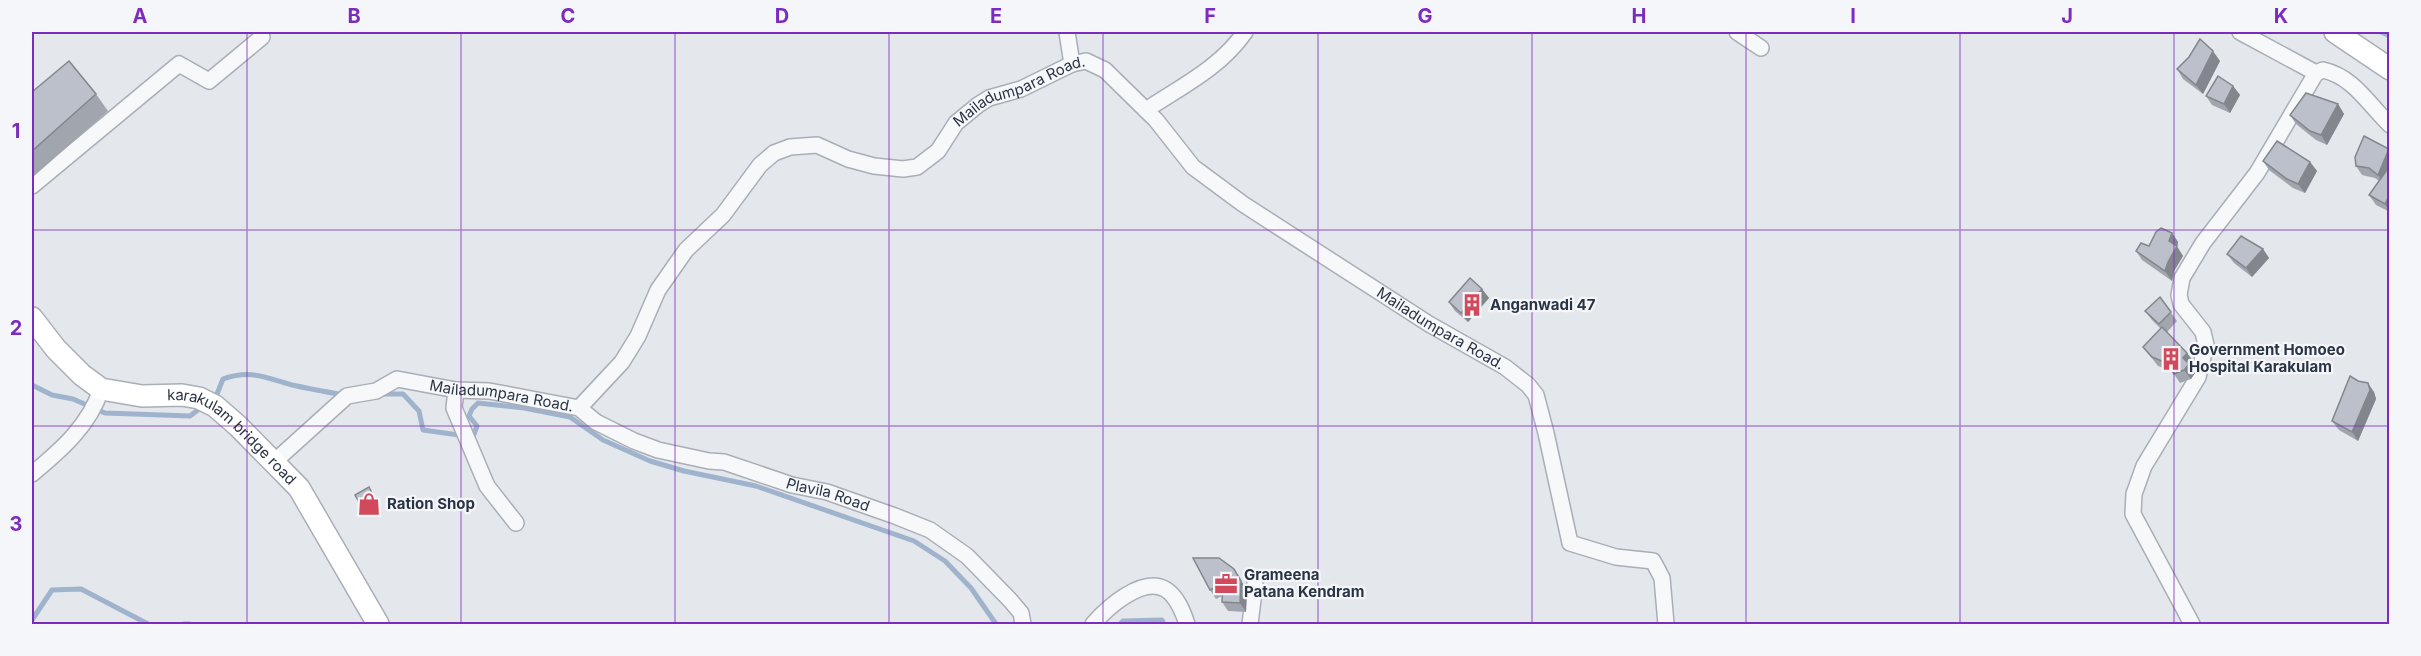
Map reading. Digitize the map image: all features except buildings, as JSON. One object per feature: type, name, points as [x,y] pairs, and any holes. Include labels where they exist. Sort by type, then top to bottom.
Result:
[{"type":"main road","points":[[2335,32],[2390,69]]},
{"type":"main road","name":"karakulam bridge road","points":[[32,318],[56,349],[82,375],[101,389],[142,396],[182,395],[207,402],[299,488],[378,624]]},
{"type":"street","points":[[1067,32],[1072,64]]},
{"type":"street","points":[[1146,110],[1221,61],[1245,32]]},
{"type":"street","points":[[1737,32],[1761,48]]},
{"type":"street","points":[[2240,32],[2316,74]]},
{"type":"street","points":[[32,186],[179,64],[208,81],[262,36]]},
{"type":"street","name":"Mailadumpara Road.","points":[[273,462],[347,396],[376,391],[397,379],[579,408],[622,362],[638,336],[658,290],[686,250],[723,215],[760,165],[774,153],[790,147],[817,145],[848,159],[874,166],[903,170],[916,167],[938,151],[956,123],[989,98],[1029,85],[1072,64],[1086,61],[1101,66],[1146,110],[1193,166],[1257,214],[1429,324],[1505,367],[1528,385],[1536,394],[1570,543],[1616,557],[1653,561],[1662,578],[1666,624]]},
{"type":"street","points":[[2193,624],[2133,514],[2134,494],[2144,466],[2198,377],[2206,345],[2203,332],[2181,304],[2179,295],[2182,278],[2203,243],[2256,172],[2316,74],[2323,70],[2332,72],[2351,83],[2390,125]]},
{"type":"street","points":[[32,474],[61,450],[96,406],[101,389]]},
{"type":"street","points":[[456,390],[454,408],[488,486],[516,523]]},
{"type":"street","name":"Plavila Road","points":[[579,408],[596,422],[658,450],[724,462],[792,485],[827,492],[930,530],[967,556],[1010,600],[1021,614],[1023,624]]},
{"type":"street","points":[[1250,624],[1255,583]]},
{"type":"street","points":[[1093,624],[1110,606],[1134,591],[1149,585],[1167,590],[1181,608],[1187,624]]},
{"type":"waterway","points":[[2381,32],[2390,36]]},
{"type":"waterway","points":[[212,398],[217,394],[223,379],[242,375],[258,376],[344,395]]},
{"type":"waterway","points":[[32,385],[52,395],[73,399],[105,413],[190,416],[203,406]]},
{"type":"waterway","points":[[380,394],[403,394],[419,411],[423,430],[466,436],[474,434],[477,426],[469,416],[478,403],[524,408],[570,417],[603,440],[650,461],[684,471],[756,486],[914,541],[945,561],[971,588],[996,624]]},
{"type":"waterway","points":[[32,620],[52,590],[81,589],[148,624]]},
{"type":"waterway","points":[[1120,624],[1123,621],[1162,620],[1164,624]]},
{"type":"waterway","points":[[184,624],[190,624]]},
{"type":"place","name":"Anganwadi 47","points":[[1472,305]]},
{"type":"place","name":"Government Homoeo Hospital Karakulam","points":[[2171,359]]},
{"type":"place","name":"Ration Shop","points":[[369,504]]},
{"type":"place","name":"Grameena Patana Kendram","points":[[1226,584]]}]
